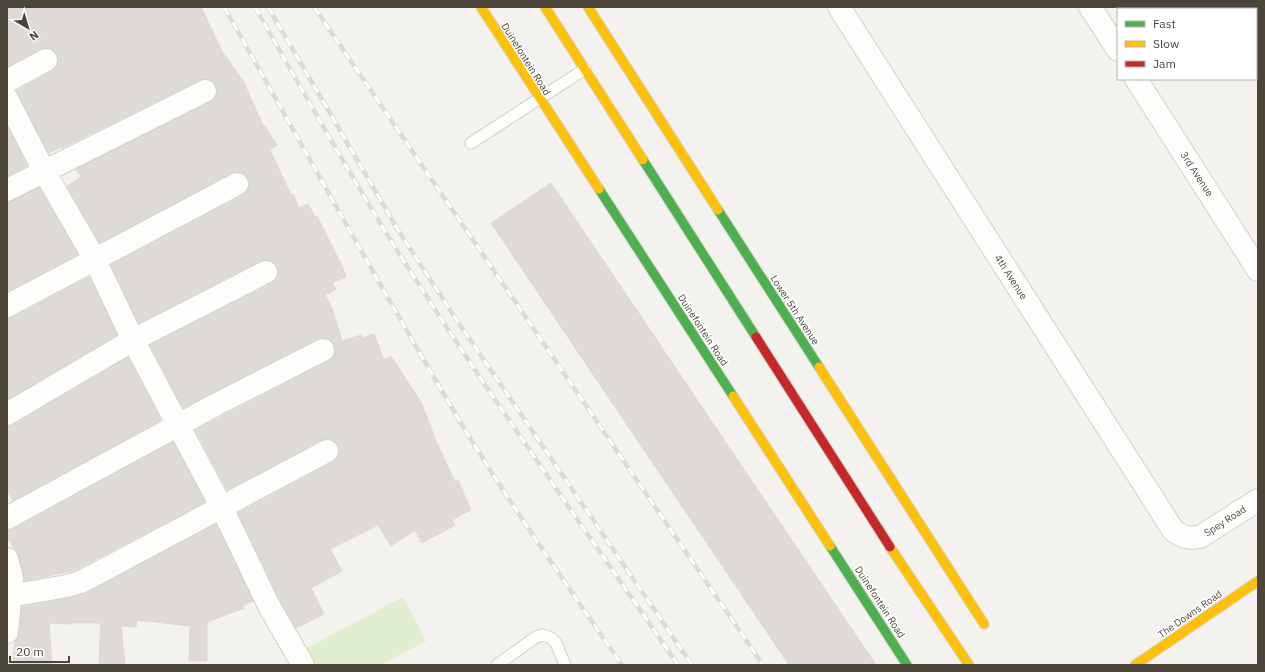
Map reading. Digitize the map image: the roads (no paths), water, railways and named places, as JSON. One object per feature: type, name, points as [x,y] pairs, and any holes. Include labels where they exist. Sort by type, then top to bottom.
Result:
[{"type":"main road","name":"Duinefontein Road","points":[[481,7],[539,99],[907,665]]},
{"type":"main road","points":[[545,7],[889,544],[969,665]]},
{"type":"main road","name":"Lower 5th Avenue","points":[[588,7],[984,624]]},
{"type":"main road","name":"The Downs Road","points":[[1135,665],[1258,580]]},
{"type":"street","name":"4th Avenue","points":[[839,7],[1173,530],[1181,536],[1191,538]]},
{"type":"street","points":[[1090,7],[1117,48]]},
{"type":"street","points":[[7,81],[46,60]]},
{"type":"street","name":"3rd Avenue","points":[[1137,80],[1258,270]]},
{"type":"street","points":[[7,190],[205,91]]},
{"type":"street","points":[[7,99],[44,171],[94,258],[133,340],[222,508],[269,606],[303,665]]},
{"type":"street","points":[[7,306],[94,258],[237,184]]},
{"type":"street","points":[[7,414],[133,340],[266,272]]},
{"type":"street","points":[[7,518],[179,426],[217,404],[323,350]]},
{"type":"street","points":[[10,596],[67,586],[81,582],[327,451]]},
{"type":"street","name":"Spey Road","points":[[1191,538],[1208,533],[1258,500]]},
{"type":"street","points":[[7,558],[12,578],[7,632]]},
{"type":"lane","points":[[471,143],[585,69]]},
{"type":"lane","points":[[497,665],[536,637],[543,635],[556,643],[565,665]]},
{"type":"railway","points":[[224,7],[371,268],[461,423],[519,515],[622,665]]},
{"type":"railway","points":[[255,7],[344,163],[433,307],[502,410],[678,665]]},
{"type":"railway","points":[[268,7],[398,230],[456,319],[692,665]]},
{"type":"railway","points":[[314,7],[763,665]]}]
